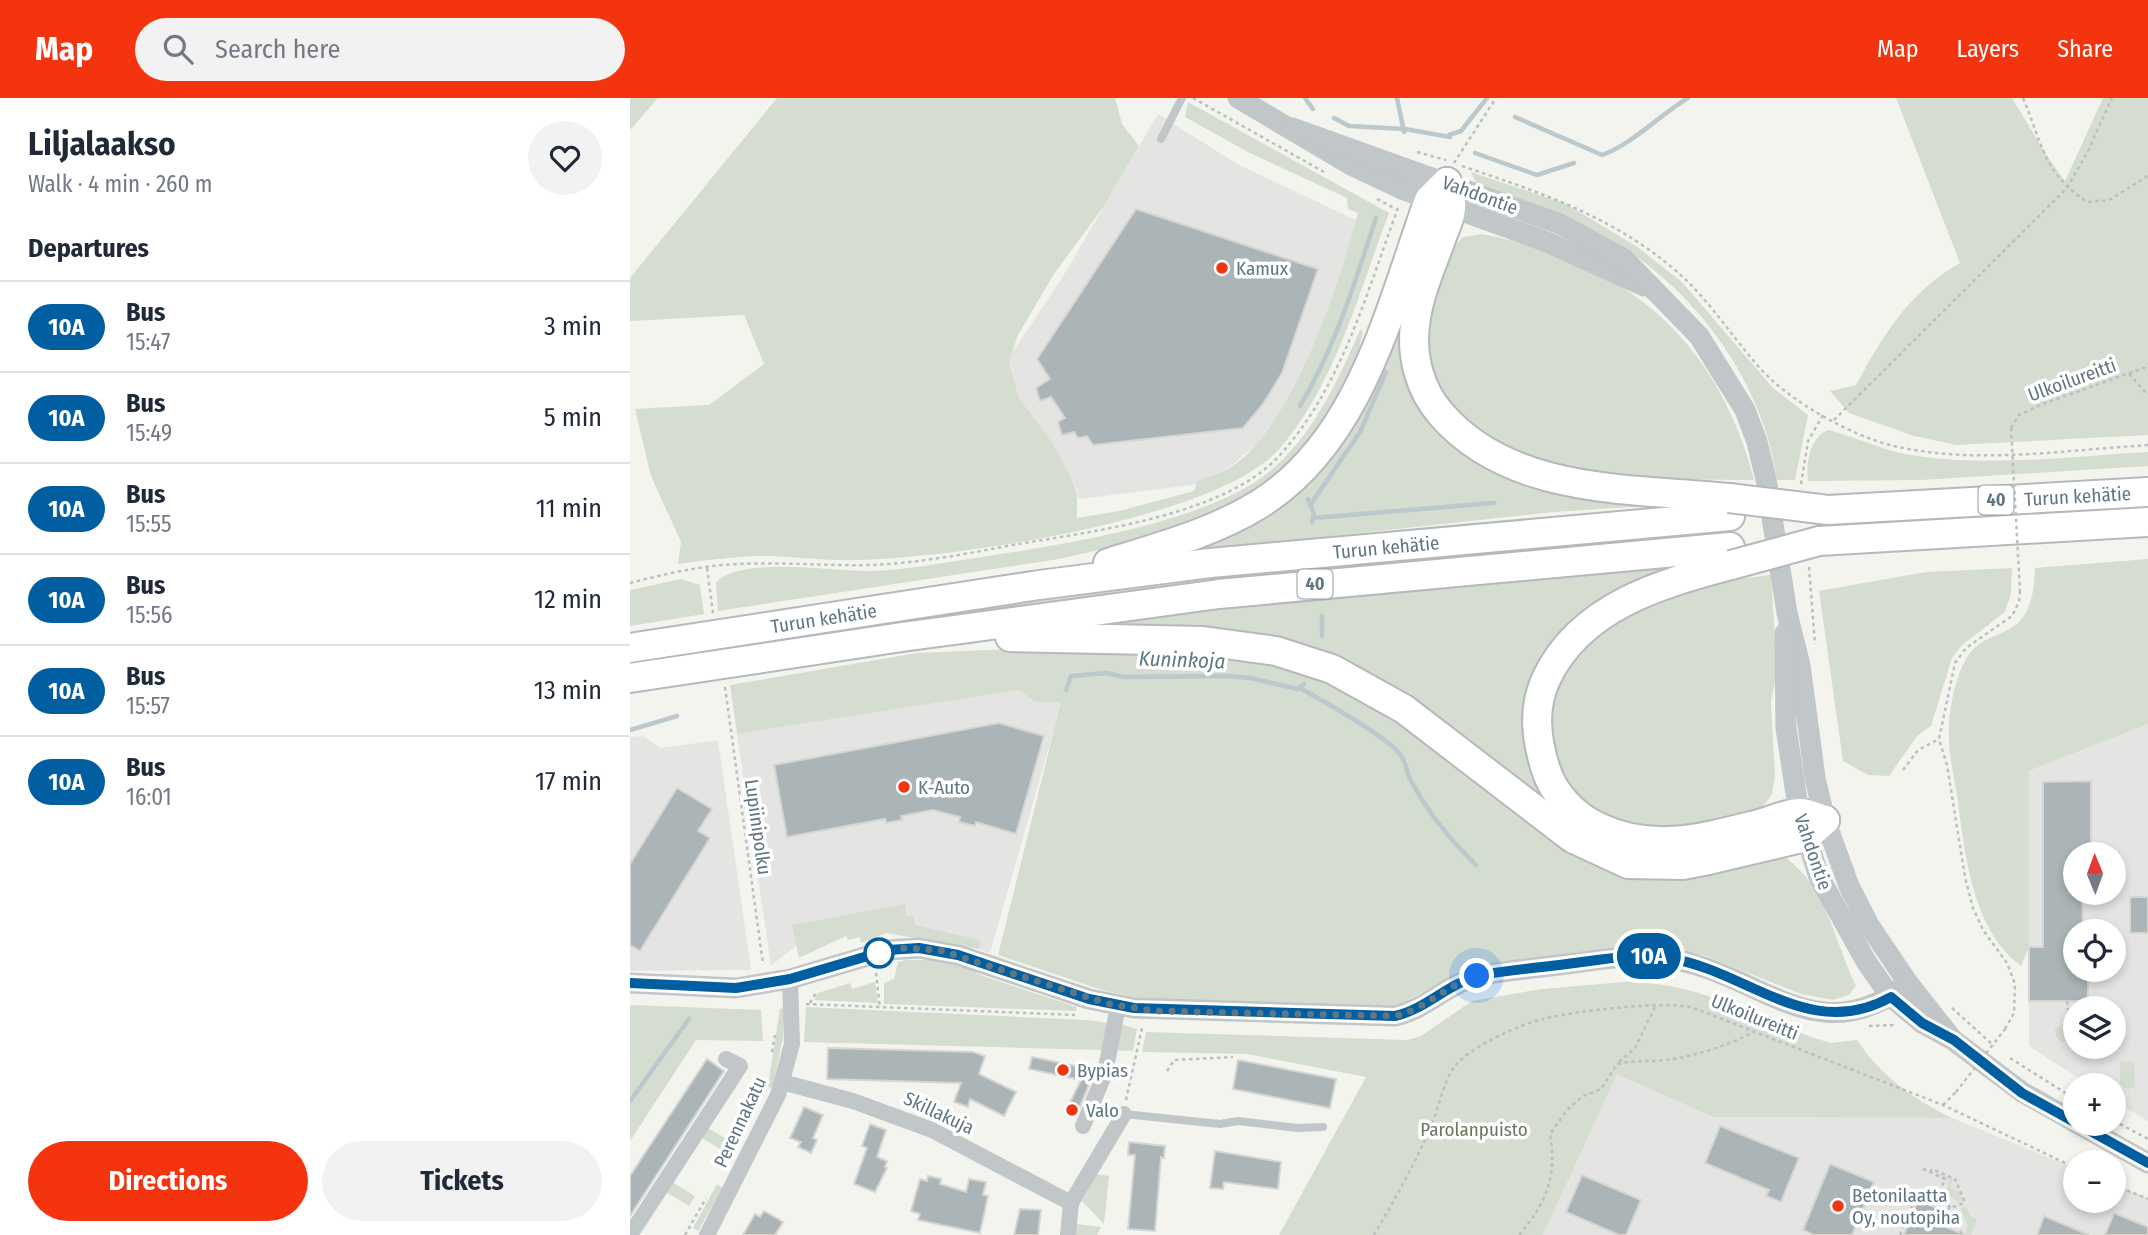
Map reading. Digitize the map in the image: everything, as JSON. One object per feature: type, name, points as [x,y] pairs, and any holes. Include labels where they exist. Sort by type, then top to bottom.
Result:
[{"type":"highway","points":[[1442,197],[1414,336],[1417,365],[1424,388],[1448,422],[1483,452],[1535,474],[1729,507]]},
{"type":"highway","points":[[1039,585],[1229,521],[1259,505],[1306,468],[1340,426],[1362,382],[1442,197]]},
{"type":"highway","name":"Turun kehätie","points":[[630,648],[1039,585],[1210,563],[1729,507],[1836,510],[2148,492]]},
{"type":"highway","name":"Turun kehätie","points":[[630,678],[902,637],[1219,594],[2148,522]]},
{"type":"highway","points":[[1730,556],[1696,574],[1604,612],[1578,631],[1555,660],[1544,682],[1536,720],[1542,757],[1553,784],[1572,810],[1586,821],[1636,841],[1683,841],[1810,823]]},
{"type":"highway","points":[[902,637],[1158,638],[1276,651],[1332,669],[1404,709],[1549,822],[1606,856],[1628,864],[1683,865],[1810,823]]},
{"type":"street","name":"Vahdontie","points":[[1238,98],[1292,128],[1442,197],[1592,239],[1624,259],[1712,353],[1745,410],[1757,442],[1766,479],[1787,613],[1800,665],[1815,778],[1810,823],[1826,893],[1867,963],[1891,997],[1922,1023],[1954,1040],[2022,1093],[2148,1163]]},
{"type":"street","name":"Vahdontie","points":[[1810,823],[1849,886],[1869,925],[1908,983],[1954,1040]]},
{"type":"street","points":[[630,983],[736,988],[790,979],[888,950],[919,948],[978,961],[1118,1006],[1155,1011],[1395,1016],[1420,1008],[1456,984],[1477,976],[1647,956],[1703,967],[1818,1013],[1862,1010],[1891,997],[1908,983]]},
{"type":"street","name":"Perennakatu","points":[[707,1235],[782,1082],[794,1023],[790,979]]},
{"type":"street","points":[[1083,1126],[1105,1073],[1118,1006]]},
{"type":"street","points":[[632,1232],[740,1066],[726,1059]]},
{"type":"street","name":"Skillakuja","points":[[782,1082],[873,1107],[932,1130],[1071,1203]]},
{"type":"street","points":[[1069,1235],[1071,1203],[1124,1114]]},
{"type":"lane","points":[[1161,139],[1182,98]]},
{"type":"lane","points":[[1124,1114],[1220,1124],[1238,1121],[1297,1128],[1323,1127]]},
{"type":"path","points":[[1193,98],[1327,174]]},
{"type":"path","points":[[1442,197],[1473,130],[1496,98]]},
{"type":"path","points":[[2022,98],[2047,163],[2067,188],[2087,202],[2109,200],[2148,176]]},
{"type":"path","points":[[1834,420],[2067,188],[2088,151],[2112,98]]},
{"type":"path","points":[[630,583],[707,566],[771,563],[871,565],[951,556],[1127,525],[1211,498],[1252,478],[1277,458],[1302,428],[1323,398],[1340,361],[1397,210],[1374,198]]},
{"type":"path","name":"Ulkoilureitti","points":[[1938,740],[1955,663],[1966,648],[2012,615],[2019,603],[2011,428],[2019,415],[2040,405],[2129,374],[2148,364]]},
{"type":"path","points":[[2129,374],[2148,395]]},
{"type":"path","points":[[1802,490],[1802,463],[1808,441],[1823,415],[1861,436],[1892,446],[1947,454],[2148,445]]},
{"type":"path","points":[[1816,650],[1824,546]]},
{"type":"path","points":[[707,566],[712,613]]},
{"type":"path","name":"Lupiinipolku","points":[[724,686],[764,971]]},
{"type":"path","points":[[1903,771],[1918,750],[1938,740],[1947,765],[1965,877],[1973,908],[1983,930],[2007,964],[2015,984],[2014,1013],[2006,1029],[1943,1105]]},
{"type":"path","points":[[875,972],[880,1008]]},
{"type":"path","points":[[1945,1000],[2000,1051]]},
{"type":"path","name":"Ulkoilureitti","points":[[1374,1235],[1425,1140],[1455,1066],[1470,1053],[1522,1025],[1542,1019],[1655,1006],[1677,1004],[1691,1007],[1943,1105],[2063,1162]]},
{"type":"path","points":[[1519,1235],[1550,1188],[1554,1159],[1550,1134],[1567,1110],[1583,1096],[1601,1089],[1617,1064],[1635,1048],[1655,1006]]},
{"type":"path","points":[[1124,1114],[1143,1023]]},
{"type":"path","points":[[770,1062],[775,1030]]},
{"type":"path","points":[[1617,1064],[1641,1059],[1665,1060],[1736,1042],[1753,1032]]},
{"type":"path","points":[[1167,1072],[1174,1060],[1233,1057]]},
{"type":"path","points":[[2009,1058],[2063,1091]]},
{"type":"path","points":[[2126,1127],[2148,1139]]},
{"type":"path","points":[[1923,1169],[1945,1179],[1939,1194],[1945,1197],[1962,1235]]},
{"type":"path","points":[[1930,1172],[1932,1169],[1955,1179],[1964,1203],[1939,1212],[1936,1217]]},
{"type":"path","points":[[1900,1235],[1919,1189]]},
{"type":"path","points":[[2126,1190],[2148,1199]]},
{"type":"path","points":[[685,1235],[706,1198]]},
{"type":"shaded area","points":[[1158,114],[1239,165],[1358,221],[1316,350],[1297,391],[1257,444],[1231,466],[1201,484],[1079,499],[1070,475],[1052,442],[1019,398],[1009,362],[1012,353],[1062,278]]},
{"type":"shaded area","points":[[1019,690],[1035,702],[1062,702],[990,953],[889,919],[818,928],[771,966],[737,734]]},
{"type":"shaded area","points":[[2148,724],[2148,1121],[2126,1108],[2126,1073],[2071,1073],[2029,1046],[2029,771]]},
{"type":"shaded area","points":[[643,736],[661,748],[718,740],[751,970],[630,971],[630,737]]},
{"type":"shaded area","points":[[1617,1073],[1713,1117],[1952,1118],[2063,1163],[2063,1213],[2126,1213],[2126,1189],[2148,1198],[2148,1235],[1543,1235]]},
{"type":"green space","points":[[630,98],[658,98],[630,130]]},
{"type":"green space","points":[[777,98],[1115,98],[1122,124],[1139,146],[1104,206],[1054,274],[1018,335],[1009,362],[1019,398],[1052,442],[1070,475],[1077,495],[1077,518],[1119,511],[1194,491],[1198,480],[1224,471],[1248,453],[1270,426],[1291,393],[1309,356],[1350,243],[1358,213],[1348,209],[1347,198],[1248,152],[1185,117],[1188,102],[1389,213],[1356,305],[1317,394],[1281,447],[1249,473],[1202,495],[1145,514],[1017,543],[901,558],[847,560],[757,556],[678,564],[681,542],[651,476],[635,409],[709,405],[764,364],[744,315],[630,321],[630,278]]},
{"type":"green space","points":[[1896,98],[2012,98],[2065,181],[2103,98],[2148,98],[2148,435],[1956,445],[1914,436],[1849,413],[1830,391],[1856,385],[1899,316],[1926,287],[1960,263]]},
{"type":"green space","points":[[1471,172],[1566,204],[1636,246],[1682,282],[1773,388],[1808,415],[1795,480],[1777,480],[1769,442],[1756,405],[1739,370],[1692,306],[1664,278],[1633,254],[1585,226],[1477,185]]},
{"type":"green space","points":[[1482,234],[1533,247],[1580,264],[1621,287],[1658,314],[1689,347],[1716,386],[1738,430],[1754,480],[1624,479],[1581,474],[1496,449],[1438,397],[1423,329],[1450,251],[1463,237]]},
{"type":"green space","points":[[1413,289],[1436,425],[1662,505],[1554,512],[1175,553],[1268,510]]},
{"type":"green space","points":[[1360,330],[1363,331],[1351,384],[1334,416],[1277,479],[1217,516],[1152,538],[1059,559],[718,611],[716,583],[727,575],[744,570],[786,567],[865,571],[921,566],[1091,538],[1177,516],[1216,502],[1250,485],[1291,451],[1325,402]]},
{"type":"green space","points":[[1829,430],[1917,456],[2003,461],[2148,452],[2148,466],[1921,480],[1808,481],[1813,444]]},
{"type":"green space","points":[[1730,525],[1730,535],[1478,556],[1226,583],[976,614],[725,650],[725,646],[999,605],[1217,578]]},
{"type":"green space","points":[[2148,559],[2148,724],[2029,771],[2029,947],[2021,966],[2004,950],[1991,931],[1973,888],[1949,744],[1951,709],[1957,679],[1974,649],[2018,623],[2026,612],[2032,594],[2035,568]]},
{"type":"green space","points":[[1673,566],[1678,568],[1597,601],[1571,622],[1527,729],[1605,847],[1366,675],[1072,625],[1211,608]]},
{"type":"green space","points":[[2012,568],[2011,593],[2005,612],[1961,646],[1952,658],[1931,726],[1917,736],[1889,776],[1868,775],[1843,761],[1819,591],[1926,572]]},
{"type":"green space","points":[[1771,575],[1777,670],[1771,702],[1775,776],[1772,794],[1765,804],[1754,814],[1725,825],[1632,832],[1579,802],[1550,755],[1551,687],[1602,621],[1719,581]]},
{"type":"green space","points":[[681,579],[700,585],[704,614],[630,626],[630,590]]},
{"type":"green space","points":[[1039,648],[1169,648],[1277,662],[1346,688],[1480,781],[1573,854],[1597,866],[1632,873],[1769,856],[1785,857],[1799,869],[1820,900],[1856,986],[1849,995],[1833,1000],[1801,994],[1703,955],[1632,945],[1465,968],[1396,1007],[1150,1001],[1102,990],[998,955],[1061,702],[1035,702],[1019,690],[737,734],[730,685],[917,653]]},
{"type":"green space","points":[[905,904],[906,916],[913,917],[915,925],[980,940],[979,949],[886,933],[861,943],[860,937],[848,940],[846,936],[799,958],[792,925]]},
{"type":"green space","points":[[937,960],[960,964],[983,976],[1077,1007],[1076,1011],[884,1004],[884,983],[894,979],[898,962]]},
{"type":"green space","points":[[875,982],[878,1003],[814,1000],[818,993],[850,983],[852,989]]},
{"type":"green space","name":"Parolanpuisto","points":[[1624,982],[1649,983],[1696,992],[1831,1043],[1857,1040],[1876,1065],[1899,1085],[1952,1118],[1713,1117],[1617,1074],[1543,1235],[1279,1235],[1366,1077],[1247,1054],[1142,1052],[1146,1032],[1407,1040],[1421,1036],[1472,1001],[1542,989]]},
{"type":"green space","points":[[630,1005],[761,1010],[763,1041],[696,1040],[630,1141]]},
{"type":"green space","points":[[806,1007],[1088,1020],[1107,1023],[1105,1050],[804,1042]]},
{"type":"green space","points":[[784,1008],[783,1038],[772,1089],[768,1086],[780,1009]]},
{"type":"green space","points":[[1120,1024],[1137,1029],[1133,1051],[1112,1050]]},
{"type":"green space","points":[[2063,1024],[2063,1042],[2056,1036],[2055,1029]]},
{"type":"green space","points":[[2120,1061],[2134,1062],[2135,1087],[2126,1088],[2126,1073],[2120,1073]]},
{"type":"green space","points":[[708,1128],[728,1140],[720,1149],[702,1138]]},
{"type":"green space","points":[[1932,1171],[1953,1179],[1950,1188],[1960,1193],[1963,1200],[1958,1202],[1946,1193],[1949,1180]]},
{"type":"green space","points":[[1097,1174],[1109,1176],[1104,1224],[1082,1201]]},
{"type":"green space","points":[[672,1182],[695,1196],[689,1206],[666,1192]]},
{"type":"green space","points":[[717,1184],[723,1188],[698,1231],[693,1228]]},
{"type":"green space","points":[[1966,1206],[1970,1216],[1977,1219],[1971,1235],[1965,1234],[1968,1226],[1961,1208]]},
{"type":"green space","points":[[1076,1224],[1101,1227],[1097,1235],[1076,1235]]},
{"type":"building","points":[[1136,209],[1318,269],[1282,373],[1263,404],[1243,428],[1093,445],[1087,436],[1078,438],[1074,432],[1062,435],[1058,422],[1065,418],[1051,397],[1040,401],[1036,388],[1050,379],[1037,359]]},
{"type":"building","name":"K-Auto","points":[[999,723],[1044,736],[1016,834],[976,822],[975,826],[959,822],[960,817],[933,810],[901,816],[902,820],[886,823],[885,819],[787,837],[774,765]]},
{"type":"building","points":[[2091,781],[2091,842],[2063,842],[2063,905],[2082,905],[2083,919],[2063,919],[2063,982],[2088,982],[2088,996],[2063,996],[2063,1001],[2029,1001],[2029,947],[2043,947],[2043,782]]},
{"type":"building","points":[[677,788],[712,809],[698,831],[710,838],[640,951],[630,945],[630,864]]},
{"type":"building","points":[[2130,897],[2148,897],[2148,933],[2130,933]]},
{"type":"building","points":[[828,1048],[973,1052],[985,1056],[979,1074],[1016,1092],[1004,1116],[970,1099],[968,1107],[954,1102],[961,1083],[827,1079]]},
{"type":"building","name":"Bypias","points":[[1032,1057],[1095,1070],[1076,1116],[1066,1111],[1081,1080],[1029,1069]]},
{"type":"building","points":[[707,1059],[724,1071],[630,1216],[630,1176]]},
{"type":"building","points":[[1238,1060],[1336,1079],[1330,1108],[1233,1089]]},
{"type":"building","points":[[804,1107],[823,1115],[813,1138],[817,1140],[811,1153],[798,1147],[801,1142],[790,1138]]},
{"type":"building","points":[[870,1124],[886,1130],[877,1157],[887,1161],[887,1168],[875,1192],[854,1184],[867,1148],[862,1146]]},
{"type":"building","points":[[1720,1126],[1799,1158],[1781,1202],[1766,1196],[1769,1190],[1705,1163]]},
{"type":"building","points":[[1129,1142],[1165,1146],[1164,1158],[1161,1157],[1155,1231],[1128,1229],[1135,1155],[1128,1155]]},
{"type":"building","points":[[1215,1151],[1281,1162],[1278,1189],[1224,1182],[1223,1189],[1210,1188]]},
{"type":"building","name":"Betonilaatta Oy, noutopiha","points":[[1830,1164],[1874,1182],[1852,1235],[1814,1235],[1803,1230]]},
{"type":"building","points":[[1582,1175],[1641,1200],[1626,1235],[1619,1235],[1566,1212]]},
{"type":"building","points":[[928,1176],[941,1179],[940,1184],[966,1192],[969,1179],[986,1182],[983,1195],[988,1196],[980,1233],[918,1220],[920,1214],[911,1211],[920,1179],[927,1181]]},
{"type":"building","points":[[1918,1200],[1939,1209],[1934,1222],[1965,1235],[1904,1235]]},
{"type":"building","points":[[1020,1209],[1041,1210],[1038,1235],[1014,1235]]},
{"type":"building","points":[[764,1211],[783,1222],[775,1235],[743,1235],[755,1214],[760,1217]]},
{"type":"building","points":[[2114,1213],[2148,1227],[2148,1235],[2105,1235]]},
{"type":"building","points":[[2044,1216],[2089,1235],[2037,1235]]},
{"type":"waterway","points":[[1305,98],[1313,109]]},
{"type":"waterway","name":"Kuninkoja","points":[[1397,98],[1404,132]]},
{"type":"waterway","points":[[1449,135],[1461,131],[1487,98]]},
{"type":"waterway","points":[[1515,117],[1602,155],[1625,144],[1688,98]]},
{"type":"waterway","points":[[1334,118],[1349,126],[1405,129],[1450,137]]},
{"type":"waterway","points":[[1475,153],[1537,175],[1574,163]]},
{"type":"waterway","name":"Kuninkoja","points":[[1300,406],[1334,338],[1376,218]]},
{"type":"waterway","points":[[1311,504],[1360,432],[1386,372]]},
{"type":"waterway","name":"Kuninkoja","points":[[1308,499],[1314,514],[1312,522]]},
{"type":"waterway","points":[[1313,518],[1494,503]]},
{"type":"waterway","name":"Kuninkoja","points":[[1322,616],[1322,636]]},
{"type":"waterway","name":"Kuninkoja","points":[[1066,690],[1071,676],[1107,673],[1123,677],[1251,678],[1297,689],[1304,684]]},
{"type":"waterway","points":[[1300,688],[1392,746],[1402,757],[1410,779],[1431,814],[1476,865]]},
{"type":"waterway","points":[[630,730],[677,716]]},
{"type":"waterway","name":"Kuninkoja","points":[[630,1101],[689,1019]]},
{"type":"bus line","name":"10A","points":[[630,983],[736,988],[790,979],[888,950],[919,948],[958,955],[1089,999],[1155,1011],[1395,1016],[1420,1008],[1466,979],[1490,973],[1627,957],[1668,958],[1703,967],[1818,1013],[1862,1010],[1891,997],[1922,1023],[1954,1040],[2022,1093],[2148,1163]]},
{"type":"place","name":"Kamux","points":[[1222,268]]},
{"type":"place","name":"K-Auto","points":[[904,787]]},
{"type":"place","name":"Bypias","points":[[1063,1070]]},
{"type":"place","name":"Valo","points":[[1072,1110]]},
{"type":"place","name":"Betonilaatta Oy, noutopiha","points":[[1838,1206]]},
{"type":"route","points":[[879,953],[905,948],[939,950],[1109,1004],[1155,1011],[1395,1016],[1420,1008],[1456,984],[1477,976]]}]
